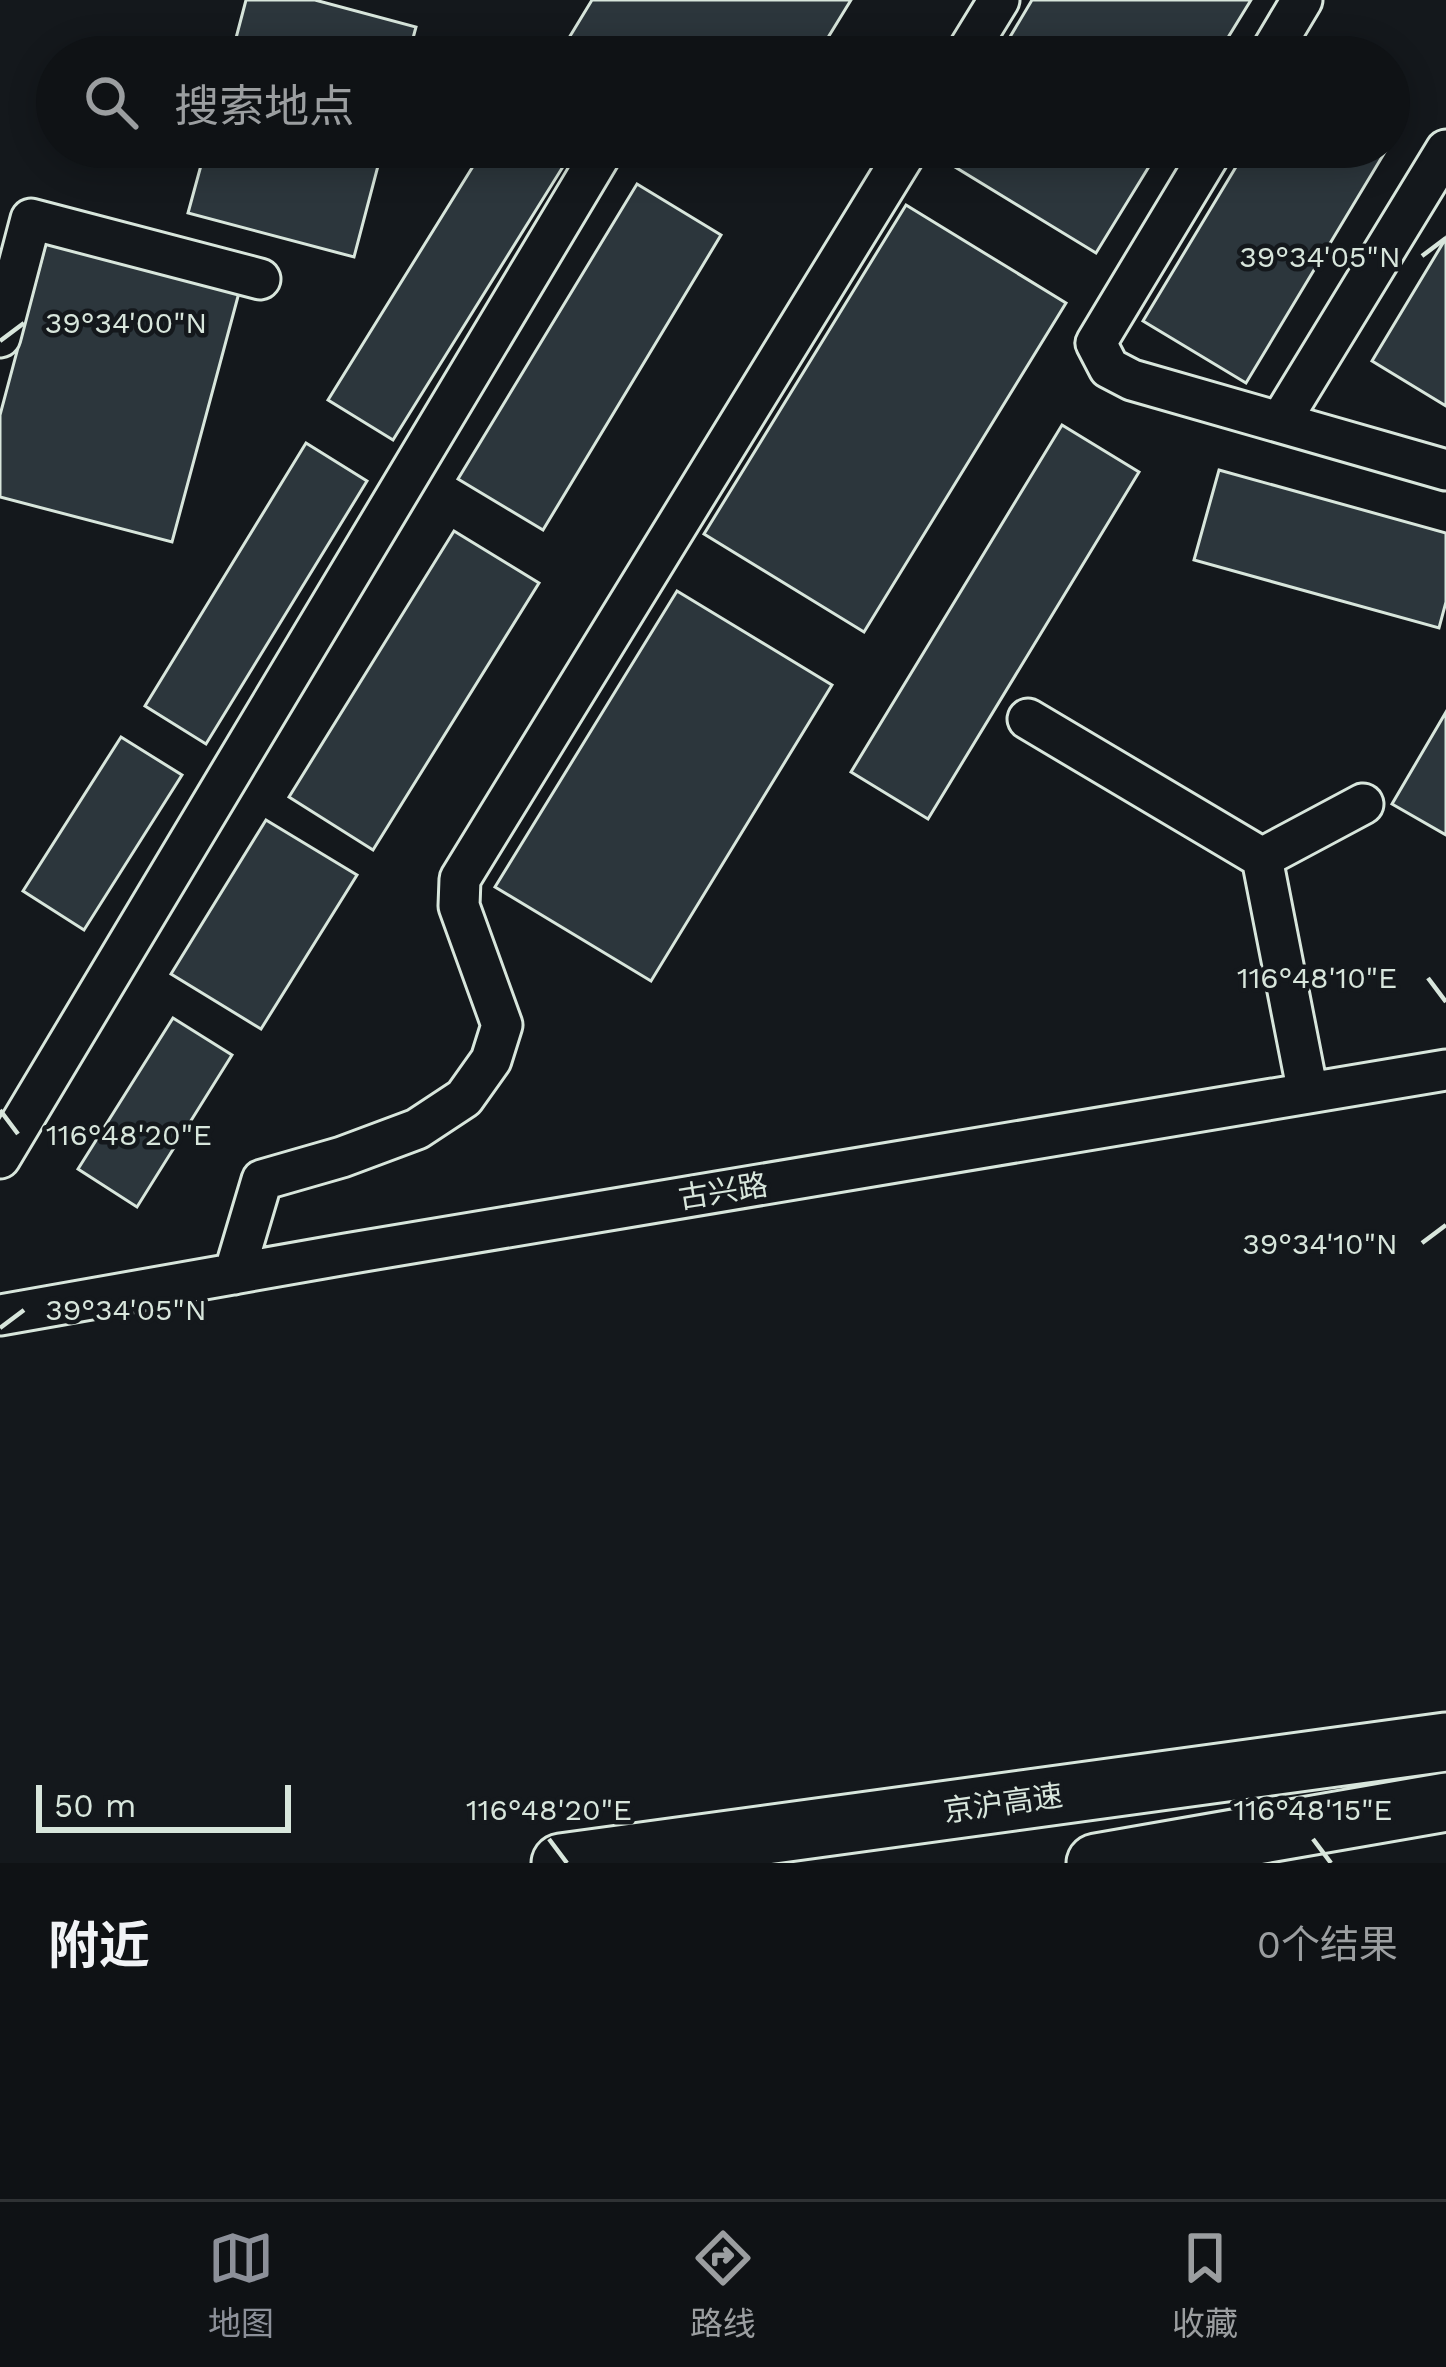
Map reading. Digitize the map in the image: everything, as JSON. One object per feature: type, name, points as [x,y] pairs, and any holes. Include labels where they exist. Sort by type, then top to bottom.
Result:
[{"type":"highway","name":"京沪高速","points":[[561,1863],[1446,1742]]},
{"type":"highway","points":[[1096,1863],[1446,1802]]},
{"type":"street","points":[[977,36],[999,0]]},
{"type":"street","points":[[1281,36],[1302,0]]},
{"type":"street","points":[[1280,422],[1446,150]]},
{"type":"street","points":[[0,1158],[592,168]]},
{"type":"street","points":[[234,1274],[262,1180],[417,1129],[464,1098],[491,1060],[502,1024],[459,906],[460,879],[896,168]]},
{"type":"street","points":[[1201,168],[1096,343],[1109,368],[1132,380],[1446,470]]},
{"type":"street","points":[[0,337],[31,219],[260,279]]},
{"type":"street","points":[[1028,719],[1262,858],[1308,1093]]},
{"type":"street","points":[[1262,858],[1363,804]]},
{"type":"street","name":"古兴路","points":[[0,1315],[1446,1070]]},
{"type":"building","points":[[246,0],[315,0],[416,27],[414,36],[237,36]]},
{"type":"building","points":[[592,0],[851,0],[829,36],[570,36]]},
{"type":"building","points":[[1032,0],[1251,0],[1229,36],[1011,36]]},
{"type":"building","points":[[200,168],[377,168],[354,257],[188,213]]},
{"type":"building","points":[[472,168],[562,168],[393,440],[328,400]]},
{"type":"building","points":[[957,168],[1148,168],[1096,253]]},
{"type":"building","points":[[1235,168],[1375,168],[1246,383],[1143,321]]},
{"type":"building","points":[[637,184],[721,235],[543,530],[458,479]]},
{"type":"building","points":[[906,205],[1066,303],[864,632],[704,534]]},
{"type":"building","points":[[1446,238],[1446,406],[1372,361]]},
{"type":"building","points":[[47,239],[240,289],[172,542],[0,497],[0,415]]},
{"type":"building","points":[[1062,425],[1139,472],[928,819],[851,772]]},
{"type":"building","points":[[306,443],[367,481],[206,744],[145,706]]},
{"type":"building","points":[[1219,470],[1446,533],[1446,602],[1439,628],[1194,560]]},
{"type":"building","points":[[454,531],[539,583],[373,850],[289,797]]},
{"type":"building","points":[[677,591],[832,685],[651,981],[495,887]]},
{"type":"building","points":[[1446,712],[1446,835],[1392,804]]},
{"type":"building","points":[[121,737],[182,775],[84,930],[23,891]]},
{"type":"building","points":[[266,820],[357,875],[261,1029],[171,974]]},
{"type":"building","points":[[173,1018],[232,1055],[137,1207],[78,1169]]}]
